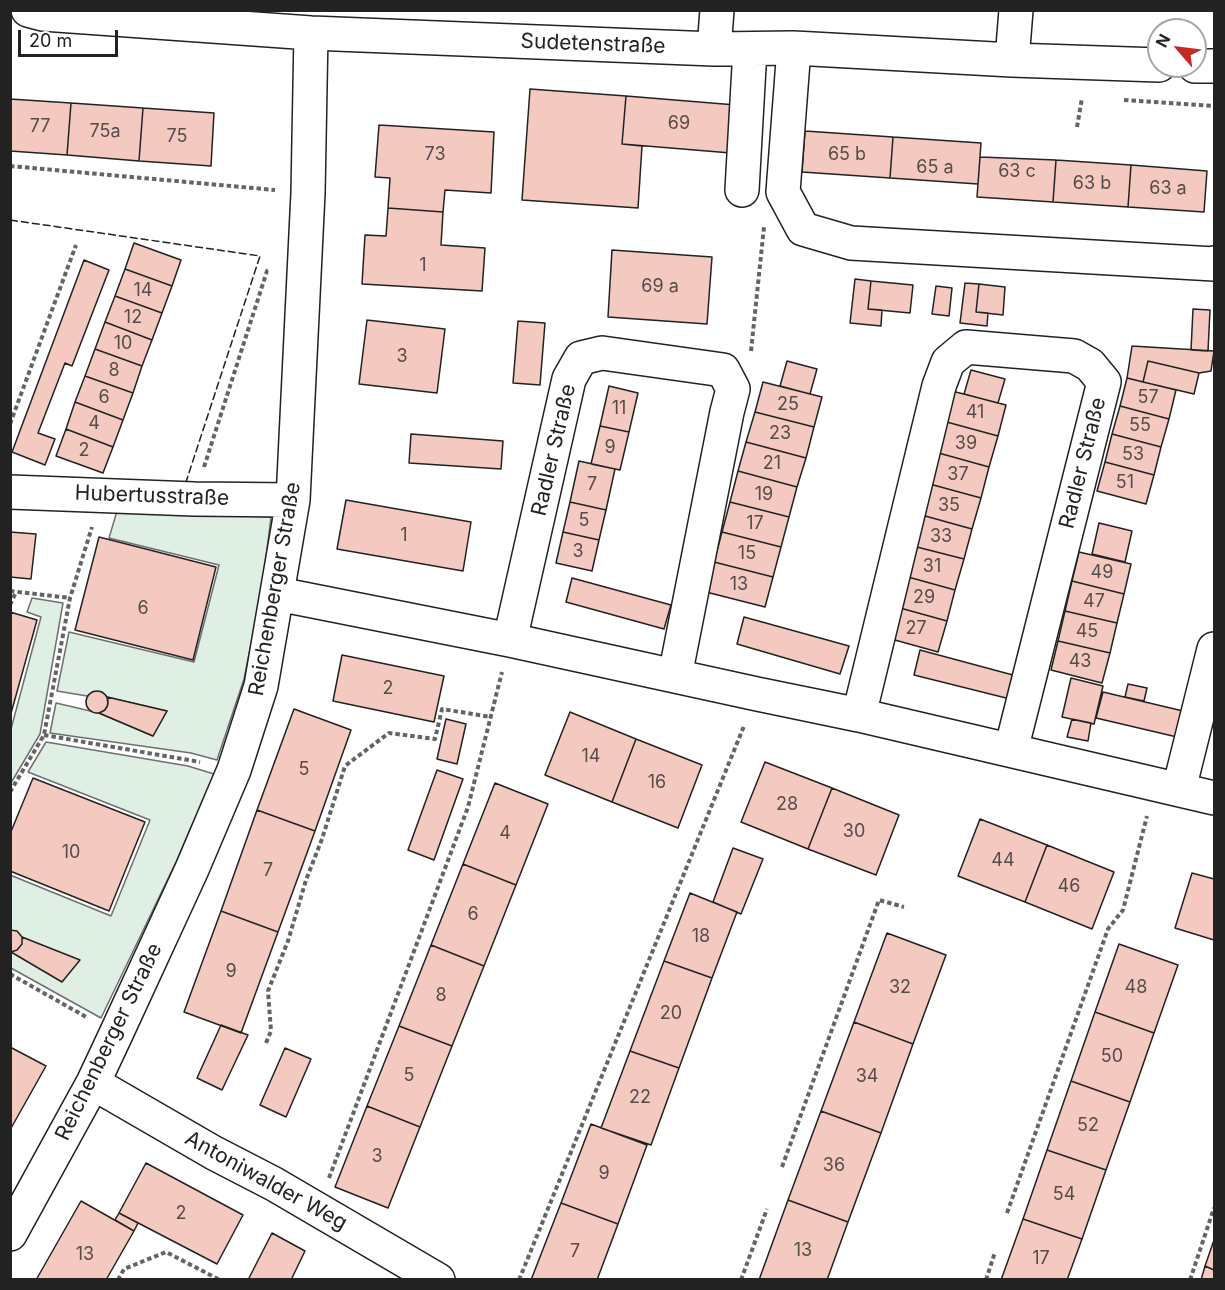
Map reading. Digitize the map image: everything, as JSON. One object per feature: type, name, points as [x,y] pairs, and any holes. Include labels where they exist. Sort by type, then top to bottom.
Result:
[{"type":"street","points":[[714,49],[717,10]]},
{"type":"street","points":[[1012,60],[1016,10]]},
{"type":"street","name":"Sudetenstraße","points":[[38,12],[311,33],[714,49],[794,48],[1147,65]]},
{"type":"street","name":"Reichenberger Straße","points":[[10,1234],[93,1083],[192,869],[234,770],[261,686],[293,500],[308,193],[311,33]]},
{"type":"street","points":[[794,48],[783,192],[803,229],[851,243],[1215,263]]},
{"type":"street","points":[[742,190],[750,49]]},
{"type":"street","name":"Radler Straße","points":[[859,715],[939,386],[948,362],[966,346],[1074,356],[1090,365],[1104,382],[1011,750]]},
{"type":"street","name":"Radler Straße","points":[[510,640],[569,379],[581,358],[602,353],[723,370],[733,389],[675,676]]},
{"type":"street","name":"Hubertusstraße","points":[[10,492],[293,500]]},
{"type":"street","points":[[278,594],[510,640],[859,715],[1215,798]]},
{"type":"street","points":[[1167,786],[1215,650]]},
{"type":"street","name":"Antoniwalder Weg","points":[[93,1083],[214,1153],[274,1184],[438,1280]]},
{"type":"path","points":[[1077,127],[1082,98]]},
{"type":"path","points":[[10,166],[308,193]]},
{"type":"path","points":[[10,424],[76,245]]},
{"type":"path","points":[[194,499],[267,271],[304,262]]},
{"type":"path","points":[[10,792],[45,735],[70,598],[100,494]]},
{"type":"path","points":[[10,605],[13,592],[70,598]]},
{"type":"path","points":[[317,1209],[468,807],[510,640]]},
{"type":"path","points":[[519,1280],[757,694]]},
{"type":"path","points":[[266,1043],[272,1031],[268,991],[288,941],[345,766],[389,733],[435,739],[442,709],[491,717]]},
{"type":"path","points":[[45,735],[191,759],[234,770]]},
{"type":"path","points":[[1007,1214],[1108,929],[1123,910],[1167,786]]},
{"type":"path","points":[[782,1167],[879,900],[904,907]]},
{"type":"path","points":[[10,974],[116,1034]]},
{"type":"path","points":[[1190,1280],[1215,1208]]},
{"type":"path","points":[[741,1280],[767,1209]]},
{"type":"path","points":[[118,1280],[124,1269],[166,1252],[220,1280]]},
{"type":"path","points":[[986,1280],[995,1252]]},
{"type":"green space","points":[[117,511],[271,517],[262,590],[244,679],[217,760],[191,753],[50,733],[56,703],[99,713],[153,736],[167,711],[107,697],[102,692],[94,692],[87,696],[57,691],[69,632],[194,662],[219,565],[109,538]]},
{"type":"green space","points":[[32,598],[63,603],[40,734],[11,783],[11,729],[41,617],[27,612]]},
{"type":"green space","points":[[46,742],[188,766],[214,774],[176,862],[101,1018],[11,968],[10,875],[111,916],[150,820],[28,772]]},
{"type":"building","points":[[530,89],[626,96],[622,144],[642,146],[638,208],[522,200]]},
{"type":"building","points":[[626,96],[736,105],[731,153],[622,144]]},
{"type":"building","points":[[10,99],[71,103],[67,155],[10,151]]},
{"type":"building","points":[[71,103],[143,108],[139,161],[67,155]]},
{"type":"building","points":[[143,108],[214,113],[211,166],[139,161]]},
{"type":"building","points":[[379,125],[494,132],[491,193],[445,190],[443,212],[388,208],[390,178],[375,177]]},
{"type":"building","points":[[805,131],[893,137],[890,178],[802,172]]},
{"type":"building","points":[[893,137],[981,143],[978,184],[890,178]]},
{"type":"building","points":[[980,157],[1056,160],[1053,202],[977,197]]},
{"type":"building","points":[[1056,160],[1131,165],[1128,207],[1053,202]]},
{"type":"building","points":[[1131,165],[1207,171],[1204,212],[1128,207]]},
{"type":"building","points":[[388,208],[443,212],[441,245],[485,248],[482,291],[362,284],[365,235],[386,236]]},
{"type":"building","points":[[134,243],[181,260],[172,286],[125,269]]},
{"type":"building","points":[[612,250],[712,257],[707,324],[608,317]]},
{"type":"building","points":[[84,260],[109,270],[72,366],[65,363],[38,433],[55,439],[45,465],[12,452]]},
{"type":"building","points":[[125,269],[172,286],[162,313],[115,296]]},
{"type":"building","points":[[855,279],[871,281],[868,309],[882,310],[881,326],[850,323]]},
{"type":"building","points":[[871,281],[913,285],[910,313],[868,309]]},
{"type":"building","points":[[965,283],[979,284],[976,312],[988,313],[987,326],[960,323]]},
{"type":"building","points":[[979,284],[1005,287],[1003,315],[976,312]]},
{"type":"building","points":[[936,286],[952,288],[949,316],[932,314]]},
{"type":"building","points":[[115,296],[162,313],[152,340],[105,322]]},
{"type":"building","points":[[1193,309],[1210,310],[1208,351],[1191,350]]},
{"type":"building","points":[[367,320],[445,329],[437,393],[359,384]]},
{"type":"building","points":[[518,321],[545,323],[540,385],[513,383]]},
{"type":"building","points":[[105,322],[152,340],[142,366],[95,349]]},
{"type":"building","points":[[1132,346],[1214,351],[1211,371],[1199,373],[1148,361],[1143,382],[1127,378]]},
{"type":"building","points":[[95,349],[142,366],[133,393],[85,376]]},
{"type":"building","points":[[787,361],[817,369],[810,394],[780,386]]},
{"type":"building","points":[[1148,361],[1199,373],[1194,394],[1143,382]]},
{"type":"building","points":[[971,370],[1005,379],[998,403],[964,394]]},
{"type":"building","points":[[85,376],[133,393],[123,420],[75,402]]},
{"type":"building","points":[[1127,378],[1176,390],[1169,419],[1120,406]]},
{"type":"building","points":[[763,382],[822,397],[814,427],[755,412]]},
{"type":"building","points":[[609,386],[638,393],[629,432],[600,426]]},
{"type":"building","points":[[952,391],[1006,405],[998,436],[943,421]]},
{"type":"building","points":[[75,402],[123,420],[113,447],[66,429]]},
{"type":"building","points":[[1120,406],[1169,419],[1161,447],[1112,434]]},
{"type":"building","points":[[755,412],[814,427],[806,458],[746,442]]},
{"type":"building","points":[[943,421],[998,436],[989,467],[935,452]]},
{"type":"building","points":[[600,426],[629,432],[620,470],[591,464]]},
{"type":"building","points":[[66,429],[113,447],[103,473],[56,456]]},
{"type":"building","points":[[411,434],[503,441],[501,469],[409,463]]},
{"type":"building","points":[[1112,434],[1161,447],[1154,475],[1105,462]]},
{"type":"building","points":[[746,442],[806,458],[797,487],[738,471]]},
{"type":"building","points":[[935,452],[989,467],[981,498],[926,483]]},
{"type":"building","points":[[579,461],[615,469],[606,510],[570,502]]},
{"type":"building","points":[[1105,462],[1154,475],[1146,504],[1097,491]]},
{"type":"building","points":[[738,471],[797,487],[789,517],[730,502]]},
{"type":"building","points":[[926,483],[981,498],[972,529],[918,514]]},
{"type":"building","points":[[346,500],[471,522],[463,571],[337,549]]},
{"type":"building","points":[[570,502],[606,510],[599,540],[563,532]]},
{"type":"building","points":[[730,502],[789,517],[781,547],[722,532]]},
{"type":"building","points":[[918,514],[972,529],[964,559],[909,545]]},
{"type":"building","points":[[1099,523],[1132,531],[1125,562],[1092,554]]},
{"type":"building","points":[[10,532],[36,534],[31,579],[10,577]]},
{"type":"building","points":[[563,532],[599,540],[592,571],[556,563]]},
{"type":"building","points":[[722,532],[781,547],[773,577],[714,562]]},
{"type":"building","points":[[99,537],[216,567],[193,660],[75,630]]},
{"type":"building","points":[[909,545],[964,559],[955,590],[901,575]]},
{"type":"building","points":[[1079,552],[1131,564],[1124,594],[1072,581]]},
{"type":"building","points":[[714,562],[773,577],[765,607],[706,592]]},
{"type":"building","points":[[901,575],[955,590],[947,621],[893,606]]},
{"type":"building","points":[[572,578],[671,605],[664,629],[566,602]]},
{"type":"building","points":[[1072,581],[1124,594],[1117,623],[1065,611]]},
{"type":"building","points":[[893,606],[947,621],[938,652],[884,637]]},
{"type":"building","points":[[1065,611],[1117,623],[1110,653],[1058,641]]},
{"type":"building","points":[[10,612],[37,620],[10,717]]},
{"type":"building","points":[[744,617],[849,646],[840,674],[737,644]]},
{"type":"building","points":[[1058,641],[1110,653],[1102,683],[1051,670]]},
{"type":"building","points":[[920,650],[1024,678],[1018,701],[914,675]]},
{"type":"building","points":[[342,655],[444,676],[434,722],[333,701]]},
{"type":"building","points":[[1071,678],[1103,686],[1094,724],[1062,717]]},
{"type":"building","points":[[1128,684],[1147,688],[1144,701],[1125,697]]},
{"type":"building","points":[[97,691],[105,694],[108,702],[105,710],[97,713],[89,710],[86,702],[89,694]]},
{"type":"building","points":[[1103,692],[1183,711],[1177,737],[1096,718]]},
{"type":"building","points":[[107,697],[167,711],[153,736],[99,713],[105,710],[108,704]]},
{"type":"building","points":[[294,709],[351,730],[315,831],[257,810]]},
{"type":"building","points":[[570,712],[636,739],[612,802],[545,775]]},
{"type":"building","points":[[446,719],[466,724],[457,764],[437,759]]},
{"type":"building","points":[[1072,719],[1091,723],[1088,741],[1067,737]]},
{"type":"building","points":[[636,739],[702,765],[678,828],[612,802]]},
{"type":"building","points":[[765,762],[832,788],[808,849],[741,822]]},
{"type":"building","points":[[437,770],[463,779],[434,860],[408,850]]},
{"type":"building","points":[[33,778],[145,822],[109,911],[10,871],[10,834]]},
{"type":"building","points":[[495,783],[548,804],[516,885],[463,864]]},
{"type":"building","points":[[832,788],[899,815],[876,875],[808,849]]},
{"type":"building","points":[[257,810],[315,831],[278,932],[221,911]]},
{"type":"building","points":[[980,819],[1047,845],[1025,902],[958,876]]},
{"type":"building","points":[[1047,845],[1114,872],[1092,929],[1025,902]]},
{"type":"building","points":[[733,848],[763,859],[741,914],[713,902]]},
{"type":"building","points":[[463,864],[516,885],[484,966],[431,945]]},
{"type":"building","points":[[1192,873],[1214,879],[1214,940],[1175,928]]},
{"type":"building","points":[[690,893],[737,912],[712,978],[664,961]]},
{"type":"building","points":[[221,911],[278,932],[241,1033],[184,1012]]},
{"type":"building","points":[[10,930],[17,931],[22,937],[22,944],[17,950],[11,952]]},
{"type":"building","points":[[887,933],[946,955],[913,1044],[854,1022]]},
{"type":"building","points":[[22,937],[80,960],[62,982],[11,952],[17,950],[22,944]]},
{"type":"building","points":[[1119,944],[1178,965],[1154,1033],[1095,1012]]},
{"type":"building","points":[[431,945],[484,966],[452,1046],[399,1026]]},
{"type":"building","points":[[664,961],[712,978],[679,1068],[630,1051]]},
{"type":"building","points":[[1095,1012],[1154,1033],[1130,1102],[1071,1081]]},
{"type":"building","points":[[854,1022],[913,1044],[881,1133],[821,1111]]},
{"type":"building","points":[[221,1025],[248,1035],[222,1090],[197,1078]]},
{"type":"building","points":[[399,1026],[452,1046],[420,1127],[367,1106]]},
{"type":"building","points":[[10,1047],[46,1066],[10,1130]]},
{"type":"building","points":[[285,1048],[311,1059],[286,1117],[260,1105]]},
{"type":"building","points":[[630,1051],[679,1068],[651,1145],[601,1128]]},
{"type":"building","points":[[1071,1081],[1130,1102],[1106,1170],[1047,1150]]},
{"type":"building","points":[[367,1106],[420,1127],[388,1208],[335,1187]]},
{"type":"building","points":[[821,1111],[881,1133],[848,1222],[788,1200]]},
{"type":"building","points":[[591,1124],[647,1145],[618,1224],[561,1203]]},
{"type":"building","points":[[1047,1150],[1106,1170],[1082,1239],[1023,1219]]},
{"type":"building","points":[[146,1163],[243,1215],[217,1264],[119,1213]]},
{"type":"building","points":[[788,1200],[848,1222],[827,1280],[759,1280]]},
{"type":"building","points":[[81,1201],[134,1231],[106,1280],[36,1280]]},
{"type":"building","points":[[561,1203],[618,1224],[597,1280],[531,1280]]},
{"type":"building","points":[[119,1213],[138,1223],[134,1231],[115,1220]]},
{"type":"building","points":[[1023,1219],[1082,1239],[1067,1280],[1001,1280]]},
{"type":"building","points":[[272,1233],[305,1251],[291,1280],[248,1280]]},
{"type":"building","points":[[1214,1240],[1214,1270],[1205,1266]]},
{"type":"building","points":[[1205,1266],[1214,1270],[1214,1280],[1201,1280]]},
{"type":"fence","points":[[10,220],[260,256],[186,482]]}]
